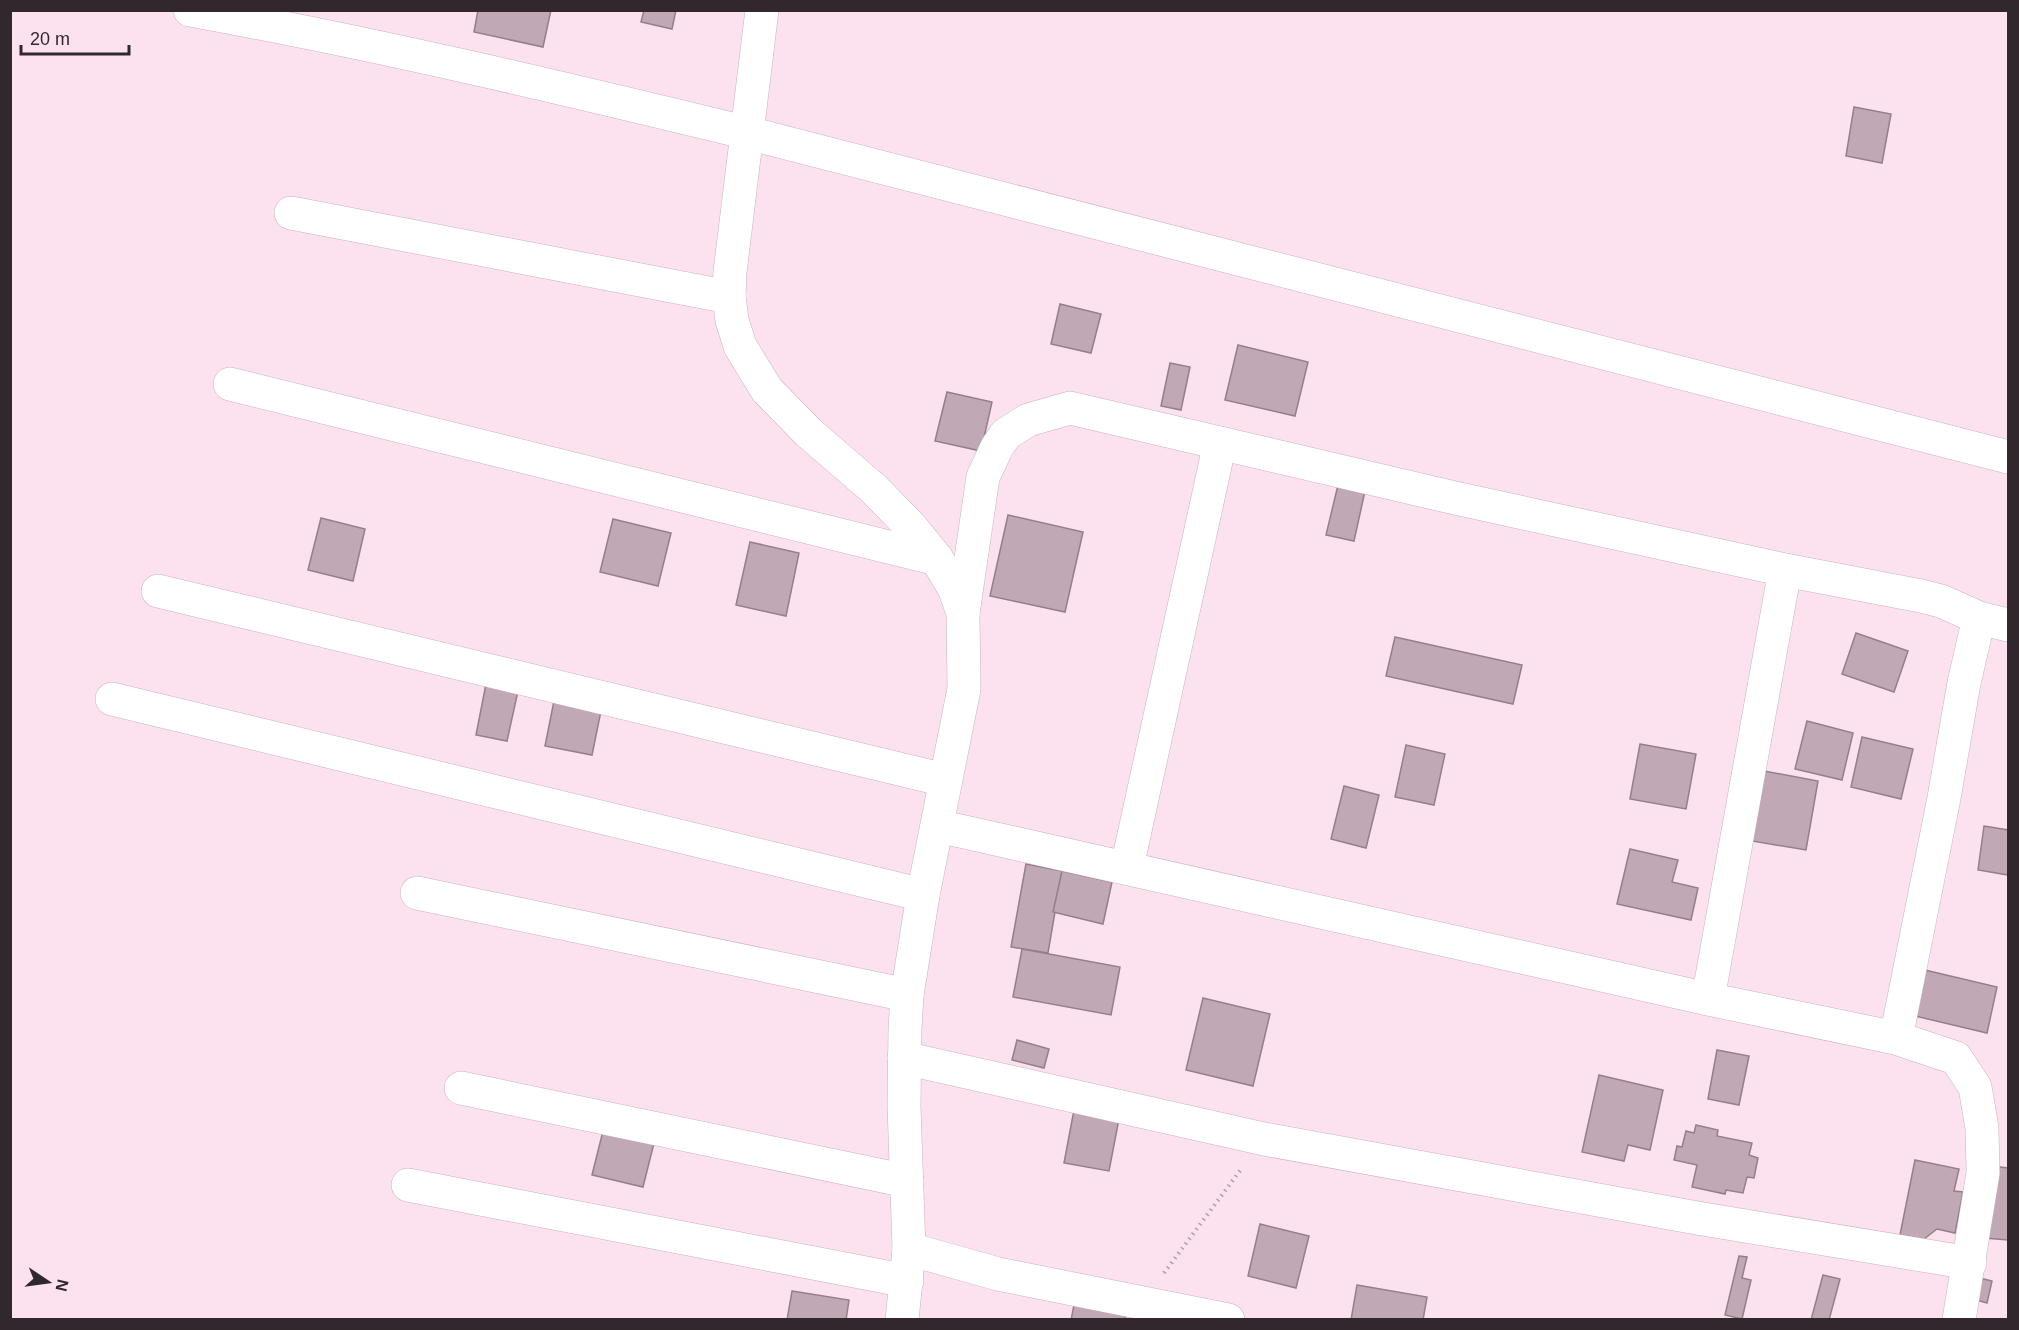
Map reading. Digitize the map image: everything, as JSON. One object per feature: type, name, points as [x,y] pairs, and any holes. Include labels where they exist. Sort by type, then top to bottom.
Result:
[{"type":"street","points":[[190,10],[316,33],[748,133],[2008,457]]},
{"type":"street","points":[[762,10],[729,297],[732,321],[740,346],[767,390],[808,432],[897,510],[937,559],[955,590],[963,613]]},
{"type":"street","points":[[291,213],[729,297]]},
{"type":"street","points":[[230,384],[937,559]]},
{"type":"street","points":[[902,1320],[908,1265],[904,1058],[908,995],[922,895],[938,826],[964,689],[963,613],[983,477],[997,447],[1006,434],[1028,420],[1070,408],[1455,498],[1785,570],[1921,596],[1994,621],[1964,683],[1944,798],[1896,1038]]},
{"type":"street","points":[[1127,867],[1220,443]]},
{"type":"street","points":[[1708,999],[1785,570]]},
{"type":"street","points":[[158,591],[945,780]]},
{"type":"street","points":[[112,699],[922,895]]},
{"type":"street","points":[[938,826],[1708,999],[1896,1038],[1956,1058],[1975,1087],[1982,1128],[1983,1173],[1959,1320]]},
{"type":"street","points":[[417,893],[908,995]]},
{"type":"street","points":[[904,1058],[1264,1139],[1697,1218],[1970,1263]]},
{"type":"street","points":[[461,1088],[907,1181]]},
{"type":"street","points":[[408,1185],[908,1265],[998,1274],[1228,1320]]},
{"type":"path","points":[[1143,1302],[1264,1139]]},
{"type":"building","points":[[478,10],[551,10],[543,47],[474,32]]},
{"type":"building","points":[[644,10],[676,10],[672,29],[641,22]]},
{"type":"building","points":[[1854,107],[1891,114],[1882,163],[1846,156]]},
{"type":"building","points":[[1060,304],[1101,314],[1091,353],[1051,344]]},
{"type":"building","points":[[1238,345],[1308,362],[1295,416],[1225,400]]},
{"type":"building","points":[[1170,363],[1190,367],[1181,410],[1161,406]]},
{"type":"building","points":[[947,392],[992,402],[981,451],[935,441]]},
{"type":"building","points":[[1338,485],[1365,491],[1354,541],[1326,535]]},
{"type":"building","points":[[1008,515],[1083,532],[1065,612],[990,596]]},
{"type":"building","points":[[321,518],[365,529],[353,581],[308,570]]},
{"type":"building","points":[[613,519],[671,533],[658,586],[600,572]]},
{"type":"building","points":[[750,542],[799,553],[786,616],[736,605]]},
{"type":"building","points":[[1856,633],[1908,651],[1894,692],[1842,674]]},
{"type":"building","points":[[1395,637],[1522,665],[1513,704],[1386,676]]},
{"type":"building","points":[[486,684],[518,691],[507,741],[476,735]]},
{"type":"building","points":[[555,696],[602,706],[592,755],[545,746]]},
{"type":"building","points":[[1807,721],[1853,733],[1842,780],[1795,769]]},
{"type":"building","points":[[1862,737],[1913,749],[1901,799],[1851,787]]},
{"type":"building","points":[[1640,744],[1696,754],[1686,809],[1630,799]]},
{"type":"building","points":[[1406,745],[1445,754],[1434,805],[1395,797]]},
{"type":"building","points":[[1764,771],[1818,781],[1806,850],[1752,841]]},
{"type":"building","points":[[1344,786],[1379,795],[1366,848],[1331,839]]},
{"type":"building","points":[[1984,826],[2008,830],[2008,875],[1978,870]]},
{"type":"building","points":[[1630,849],[1678,860],[1672,882],[1698,888],[1691,920],[1617,904]]},
{"type":"building","points":[[1026,864],[1062,871],[1048,953],[1011,947]]},
{"type":"building","points":[[1062,871],[1112,882],[1103,924],[1053,912]]},
{"type":"building","points":[[1022,949],[1120,967],[1111,1015],[1013,997]]},
{"type":"building","points":[[1925,970],[1997,987],[1987,1033],[1915,1016]]},
{"type":"building","points":[[1203,998],[1270,1014],[1253,1086],[1186,1070]]},
{"type":"building","points":[[1017,1040],[1049,1049],[1044,1068],[1012,1060]]},
{"type":"building","points":[[1717,1050],[1749,1056],[1739,1105],[1708,1099]]},
{"type":"building","points":[[1599,1075],[1663,1090],[1650,1150],[1628,1145],[1624,1161],[1582,1152]]},
{"type":"building","points":[[1074,1110],[1119,1119],[1109,1171],[1064,1163]]},
{"type":"building","points":[[605,1123],[656,1135],[643,1187],[592,1175]]},
{"type":"building","points":[[1696,1125],[1718,1130],[1717,1136],[1752,1143],[1749,1155],[1758,1158],[1754,1178],[1747,1177],[1743,1193],[1726,1190],[1725,1194],[1692,1187],[1697,1165],[1674,1160],[1677,1146],[1682,1147],[1686,1131],[1694,1133]]},
{"type":"building","points":[[1915,1160],[1959,1169],[1954,1191],[1963,1192],[1955,1233],[1937,1229],[1924,1239],[1900,1235]]},
{"type":"building","points":[[1992,1166],[2008,1168],[2008,1240],[1984,1238]]},
{"type":"building","points":[[1260,1224],[1309,1236],[1296,1288],[1248,1276]]},
{"type":"building","points":[[1739,1256],[1747,1257],[1742,1278],[1751,1280],[1742,1319],[1725,1315]]},
{"type":"building","points":[[1823,1275],[1840,1279],[1829,1320],[1811,1320]]},
{"type":"building","points":[[1972,1276],[1992,1281],[1987,1303],[1966,1297]]},
{"type":"building","points":[[1357,1285],[1427,1297],[1423,1320],[1351,1320]]},
{"type":"building","points":[[792,1291],[849,1300],[846,1320],[787,1320]]},
{"type":"building","points":[[1074,1305],[1126,1315],[1125,1320],[1071,1320]]}]
